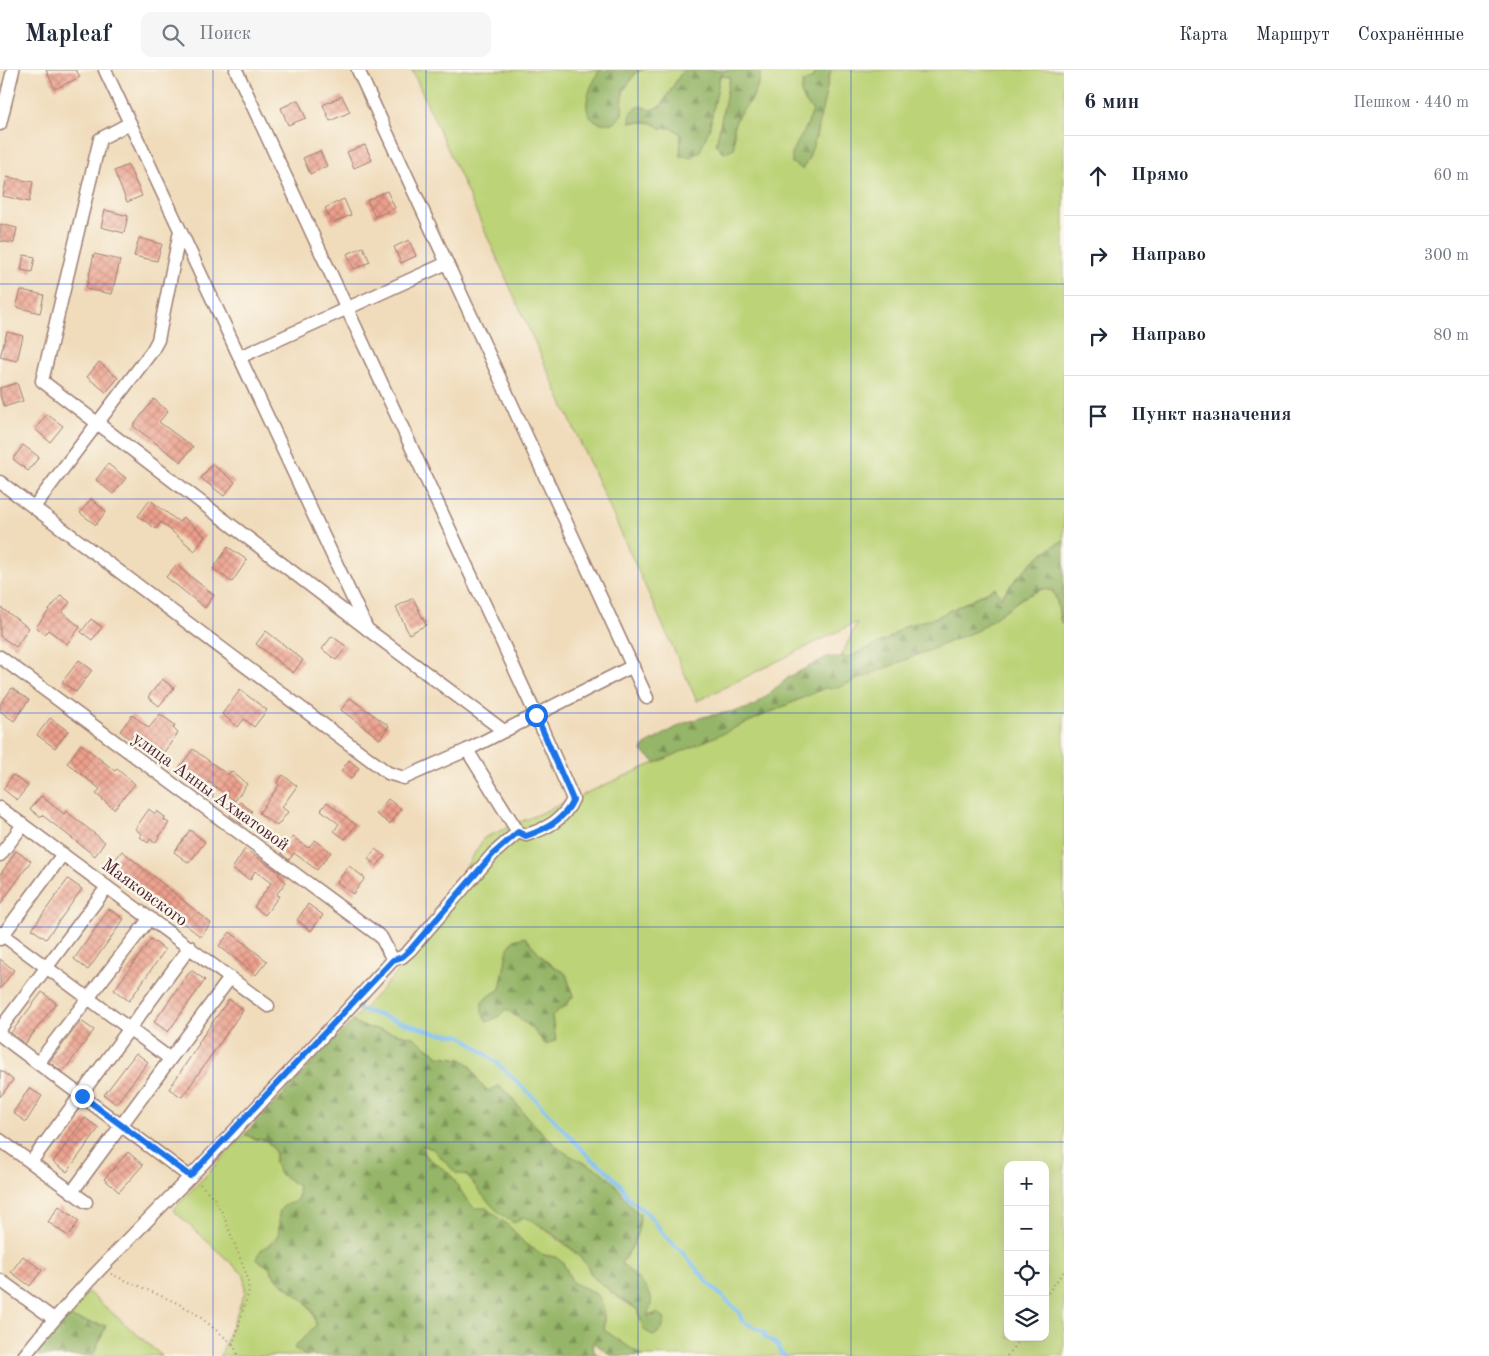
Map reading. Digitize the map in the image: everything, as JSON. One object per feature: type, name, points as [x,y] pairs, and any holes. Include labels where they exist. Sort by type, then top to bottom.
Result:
[{"type":"street","points":[[0,124],[13,70]]},
{"type":"street","points":[[105,70],[367,629]]},
{"type":"street","points":[[236,70],[536,715],[573,800],[568,810],[556,822],[538,832],[526,836],[518,832],[467,750]]},
{"type":"street","points":[[358,70],[647,698]]},
{"type":"street","points":[[130,123],[100,139],[42,381],[504,731]]},
{"type":"street","points":[[34,507],[152,352],[158,340],[180,231]]},
{"type":"street","points":[[240,357],[447,262]]},
{"type":"street","points":[[0,482],[388,773],[404,778],[467,750],[632,666]]},
{"type":"street","name":"улица Анны Ахматовой","points":[[0,657],[381,937],[393,960]]},
{"type":"street","name":"Маяковского","points":[[0,808],[268,1006]]},
{"type":"street","points":[[0,855],[23,825]]},
{"type":"street","points":[[24,1356],[54,1319],[100,1269],[393,960],[402,957],[410,950],[493,854],[518,832]]},
{"type":"street","points":[[63,854],[1,936],[47,967],[170,1058]]},
{"type":"street","points":[[0,1029],[107,887]]},
{"type":"street","points":[[38,1063],[150,918]]},
{"type":"street","points":[[32,1162],[190,947]]},
{"type":"street","points":[[72,1192],[230,978]]},
{"type":"street","points":[[0,1035],[190,1176]]},
{"type":"street","points":[[0,1140],[86,1202]]},
{"type":"street","points":[[0,1280],[54,1319]]},
{"type":"path","points":[[190,1176],[207,1189],[214,1198],[223,1214],[247,1276],[248,1291],[234,1344]]},
{"type":"path","points":[[100,1269],[194,1312],[234,1344],[238,1356]]},
{"type":"path","points":[[1046,1296],[1064,1272]]},
{"type":"path","points":[[1007,1356],[1018,1341]]},
{"type":"green space","points":[[412,70],[599,70],[622,114],[623,92],[636,72],[643,70],[683,70],[661,106],[631,122],[651,122],[661,128],[672,128],[681,133],[709,130],[720,75],[730,77],[716,145],[734,148],[734,126],[738,116],[752,99],[760,79],[760,70],[817,70],[813,78],[803,83],[805,102],[813,111],[804,132],[792,151],[815,140],[831,70],[1064,70],[1064,540],[1045,552],[1029,566],[1000,598],[995,588],[937,617],[905,626],[888,639],[849,657],[841,657],[857,622],[697,701]]},
{"type":"green space","points":[[599,70],[643,70],[636,72],[623,92],[622,114],[615,123],[600,123],[595,121],[588,113],[587,100],[589,92]]},
{"type":"green space","points":[[683,70],[760,70],[760,79],[752,99],[738,116],[734,126],[734,148],[724,153],[716,145],[730,77],[720,76],[709,130],[700,151],[691,157],[680,156],[681,134],[672,128],[661,128],[651,122],[630,122],[631,112],[640,106],[651,110],[661,106]]},
{"type":"green space","points":[[817,70],[831,70],[815,140],[808,160],[802,169],[792,163],[792,151],[804,132],[813,111],[805,102],[801,93],[803,82],[813,78]]},
{"type":"green space","points":[[1064,540],[1064,625],[1061,623],[1053,591],[1042,589],[1022,598],[978,630],[837,688],[825,688],[656,763],[642,751],[645,745],[682,724],[755,705],[789,677],[827,657],[849,657],[888,639],[905,626],[937,617],[995,588],[1001,598],[1029,565]]},
{"type":"green space","points":[[1042,589],[1053,591],[1061,623],[1064,625],[1064,1356],[642,1356],[604,1330],[602,1304],[596,1294],[573,1283],[563,1263],[555,1257],[544,1255],[525,1244],[511,1228],[486,1208],[475,1209],[468,1202],[450,1174],[424,1155],[422,1145],[433,1149],[456,1173],[467,1175],[488,1202],[534,1221],[571,1249],[587,1265],[591,1275],[617,1297],[637,1309],[644,1330],[646,1317],[638,1279],[621,1263],[634,1245],[631,1208],[612,1181],[586,1163],[575,1160],[558,1148],[527,1117],[507,1092],[498,1086],[489,1091],[480,1085],[470,1065],[461,1059],[439,1056],[413,1037],[358,1025],[352,1021],[407,962],[484,838],[825,688],[837,688],[978,630],[1022,598]],"holes":[[[525,937],[547,962],[566,974],[573,996],[566,1006],[557,1011],[552,1017],[546,1045],[532,1028],[506,1009],[498,1017],[482,1001],[500,989]]]},
{"type":"green space","points":[[525,937],[547,962],[566,974],[573,996],[552,1017],[556,1040],[546,1045],[532,1028],[506,1009],[498,1017],[487,1022],[482,1012],[482,1001],[500,989],[508,948],[514,940]]},
{"type":"green space","points":[[352,1021],[358,1025],[413,1037],[439,1056],[461,1059],[470,1065],[480,1084],[488,1091],[498,1086],[557,1147],[600,1171],[613,1182],[628,1203],[640,1214],[639,1228],[635,1240],[621,1263],[646,1288],[651,1297],[651,1307],[647,1316],[657,1313],[665,1319],[662,1329],[654,1336],[644,1330],[637,1309],[593,1277],[586,1265],[565,1243],[531,1220],[523,1217],[514,1223],[507,1219],[488,1202],[467,1175],[456,1173],[433,1149],[422,1145],[424,1155],[450,1174],[468,1202],[475,1208],[486,1208],[511,1228],[525,1244],[544,1255],[555,1257],[563,1263],[573,1283],[591,1291],[600,1299],[604,1311],[604,1330],[642,1356],[612,1356],[593,1342],[594,1352],[600,1356],[538,1356],[535,1354],[535,1356],[306,1356],[294,1348],[316,1325],[314,1313],[304,1301],[276,1277],[270,1268],[256,1259],[260,1251],[274,1242],[277,1237],[280,1211],[286,1205],[295,1201],[298,1186],[279,1173],[275,1163],[275,1152],[269,1143],[265,1140],[254,1139],[245,1134]]},
{"type":"green space","points":[[245,1134],[254,1139],[265,1140],[269,1143],[275,1152],[275,1163],[279,1173],[298,1186],[295,1201],[283,1207],[280,1211],[280,1228],[277,1236],[261,1250],[274,1275],[282,1284],[306,1303],[314,1316],[316,1325],[294,1348],[306,1356],[219,1356],[245,1292],[244,1275],[173,1210]]},
{"type":"green space","points":[[88,1292],[162,1356],[93,1356],[106,1326],[67,1317]]},
{"type":"green space","points":[[67,1317],[106,1326],[93,1356],[35,1356]]},
{"type":"building","points":[[46,70],[76,70],[80,77],[55,89]]},
{"type":"building","points":[[342,96],[350,112],[330,121],[323,105]]},
{"type":"building","points":[[298,100],[306,118],[288,125],[281,108]]},
{"type":"building","points":[[365,145],[372,160],[354,168],[347,152]]},
{"type":"building","points":[[320,151],[327,166],[310,174],[303,158]]},
{"type":"building","points":[[128,165],[142,196],[127,202],[114,171]]},
{"type":"building","points":[[7,177],[33,182],[29,202],[3,196]]},
{"type":"building","points":[[387,191],[395,208],[375,217],[367,200]]},
{"type":"building","points":[[344,199],[351,215],[332,223],[325,208]]},
{"type":"building","points":[[105,210],[128,216],[124,233],[101,227]]},
{"type":"building","points":[[0,224],[17,228],[14,243],[0,241]]},
{"type":"building","points":[[139,238],[162,244],[157,261],[134,256]]},
{"type":"building","points":[[409,240],[416,256],[401,263],[394,247]]},
{"type":"building","points":[[363,247],[370,262],[354,269],[347,254]]},
{"type":"building","points":[[94,254],[120,260],[112,294],[86,289]]},
{"type":"building","points":[[24,255],[35,257],[32,272],[21,270]]},
{"type":"building","points":[[21,290],[44,295],[40,313],[16,307]]},
{"type":"building","points":[[7,332],[23,336],[17,361],[0,357]]},
{"type":"building","points":[[99,362],[118,378],[106,392],[87,377]]},
{"type":"building","points":[[17,383],[23,401],[4,407],[0,388]]},
{"type":"building","points":[[154,399],[168,411],[159,422],[193,447],[181,462],[133,426]]},
{"type":"building","points":[[47,414],[63,426],[50,442],[35,429]]},
{"type":"building","points":[[23,445],[39,457],[28,471],[13,459]]},
{"type":"building","points":[[108,464],[126,478],[113,494],[96,480]]},
{"type":"building","points":[[212,464],[235,482],[224,496],[201,478]]},
{"type":"building","points":[[91,499],[106,511],[96,525],[80,513]]},
{"type":"building","points":[[150,500],[179,522],[183,517],[205,536],[195,551],[161,522],[156,529],[138,516]]},
{"type":"building","points":[[228,547],[247,560],[232,582],[213,569]]},
{"type":"building","points":[[176,565],[214,595],[205,608],[166,577]]},
{"type":"building","points":[[61,595],[70,602],[62,612],[80,627],[67,644],[48,630],[45,634],[36,627]]},
{"type":"building","points":[[413,598],[426,625],[409,634],[396,607]]},
{"type":"building","points":[[0,607],[29,628],[16,647],[0,636]]},
{"type":"building","points":[[91,619],[102,627],[92,640],[81,632]]},
{"type":"building","points":[[266,631],[303,660],[293,673],[256,644]]},
{"type":"building","points":[[332,636],[347,647],[336,660],[322,649]]},
{"type":"building","points":[[79,660],[92,670],[76,692],[62,682]]},
{"type":"building","points":[[162,679],[174,688],[159,706],[148,697]]},
{"type":"building","points":[[12,688],[29,700],[14,721],[0,711],[0,705]]},
{"type":"building","points":[[240,690],[267,710],[254,727],[244,719],[238,727],[222,714]]},
{"type":"building","points":[[350,698],[389,726],[380,739],[341,710]]},
{"type":"building","points":[[160,714],[175,725],[173,728],[178,733],[164,752],[158,748],[156,750],[134,734],[130,739],[120,731],[132,715],[149,728]]},
{"type":"building","points":[[50,718],[68,731],[55,748],[37,735]]},
{"type":"building","points":[[81,744],[135,784],[114,809],[96,794],[100,789],[67,763]]},
{"type":"building","points":[[193,749],[228,775],[231,771],[247,784],[235,801],[209,782],[204,788],[178,769]]},
{"type":"building","points":[[349,760],[359,768],[351,779],[341,771]]},
{"type":"building","points":[[13,775],[28,786],[17,800],[3,789]]},
{"type":"building","points":[[283,775],[297,786],[282,807],[288,812],[277,826],[259,813],[279,785],[277,783]]},
{"type":"building","points":[[41,796],[64,814],[66,811],[105,842],[95,856],[42,815],[40,817],[30,809]]},
{"type":"building","points":[[388,799],[401,809],[390,824],[376,814]]},
{"type":"building","points":[[240,802],[252,811],[242,824],[230,816]]},
{"type":"building","points":[[327,802],[356,825],[345,839],[334,831],[339,824],[321,810]]},
{"type":"building","points":[[149,809],[155,814],[157,811],[169,823],[155,843],[150,839],[148,843],[140,837],[142,834],[135,829]]},
{"type":"building","points":[[190,830],[205,842],[189,863],[174,852]]},
{"type":"building","points":[[293,837],[308,848],[315,840],[331,852],[317,870],[294,853],[289,860],[281,853]]},
{"type":"building","points":[[245,849],[280,873],[278,875],[286,882],[276,895],[279,896],[265,915],[254,907],[271,883],[255,871],[250,880],[232,869]]},
{"type":"building","points":[[375,849],[385,856],[377,866],[368,859]]},
{"type":"building","points":[[16,851],[31,861],[0,905],[0,875]]},
{"type":"building","points":[[122,851],[211,923],[201,937],[111,865]]},
{"type":"building","points":[[349,866],[365,878],[353,894],[337,882]]},
{"type":"building","points":[[68,879],[82,889],[46,939],[32,929]]},
{"type":"building","points":[[308,904],[323,915],[311,931],[297,920]]},
{"type":"building","points":[[109,909],[124,919],[88,970],[74,959]]},
{"type":"building","points":[[230,932],[267,961],[256,975],[219,946]]},
{"type":"building","points":[[151,939],[165,950],[129,1001],[114,990]]},
{"type":"building","points":[[0,959],[14,970],[0,989]]},
{"type":"building","points":[[191,970],[205,980],[168,1032],[154,1022]]},
{"type":"building","points":[[42,992],[56,1003],[25,1044],[11,1033]]},
{"type":"building","points":[[229,999],[243,1010],[182,1097],[169,1089]]},
{"type":"building","points":[[81,1021],[94,1030],[63,1072],[49,1062]]},
{"type":"building","points":[[136,1053],[148,1062],[116,1104],[104,1095]]},
{"type":"building","points":[[0,1070],[13,1080],[0,1097]]},
{"type":"building","points":[[29,1088],[42,1096],[26,1122],[13,1113]]},
{"type":"building","points":[[85,1118],[99,1128],[67,1172],[53,1162]]},
{"type":"building","points":[[128,1152],[143,1165],[119,1192],[104,1179]]},
{"type":"building","points":[[59,1206],[79,1221],[68,1236],[48,1222]]},
{"type":"building","points":[[23,1256],[42,1270],[30,1286],[11,1272]]},
{"type":"waterway","points":[[356,1008],[436,1033],[462,1036],[496,1062],[533,1097],[590,1158],[604,1168],[621,1185],[627,1197],[649,1215],[665,1236],[683,1253],[711,1286],[739,1312],[742,1321],[765,1333],[764,1337],[777,1344],[780,1352],[785,1356]]},
{"type":"route","points":[[82,1096],[190,1176],[393,960],[402,957],[410,950],[493,854],[518,832],[526,836],[538,832],[556,822],[568,810],[573,800],[536,715]]}]
